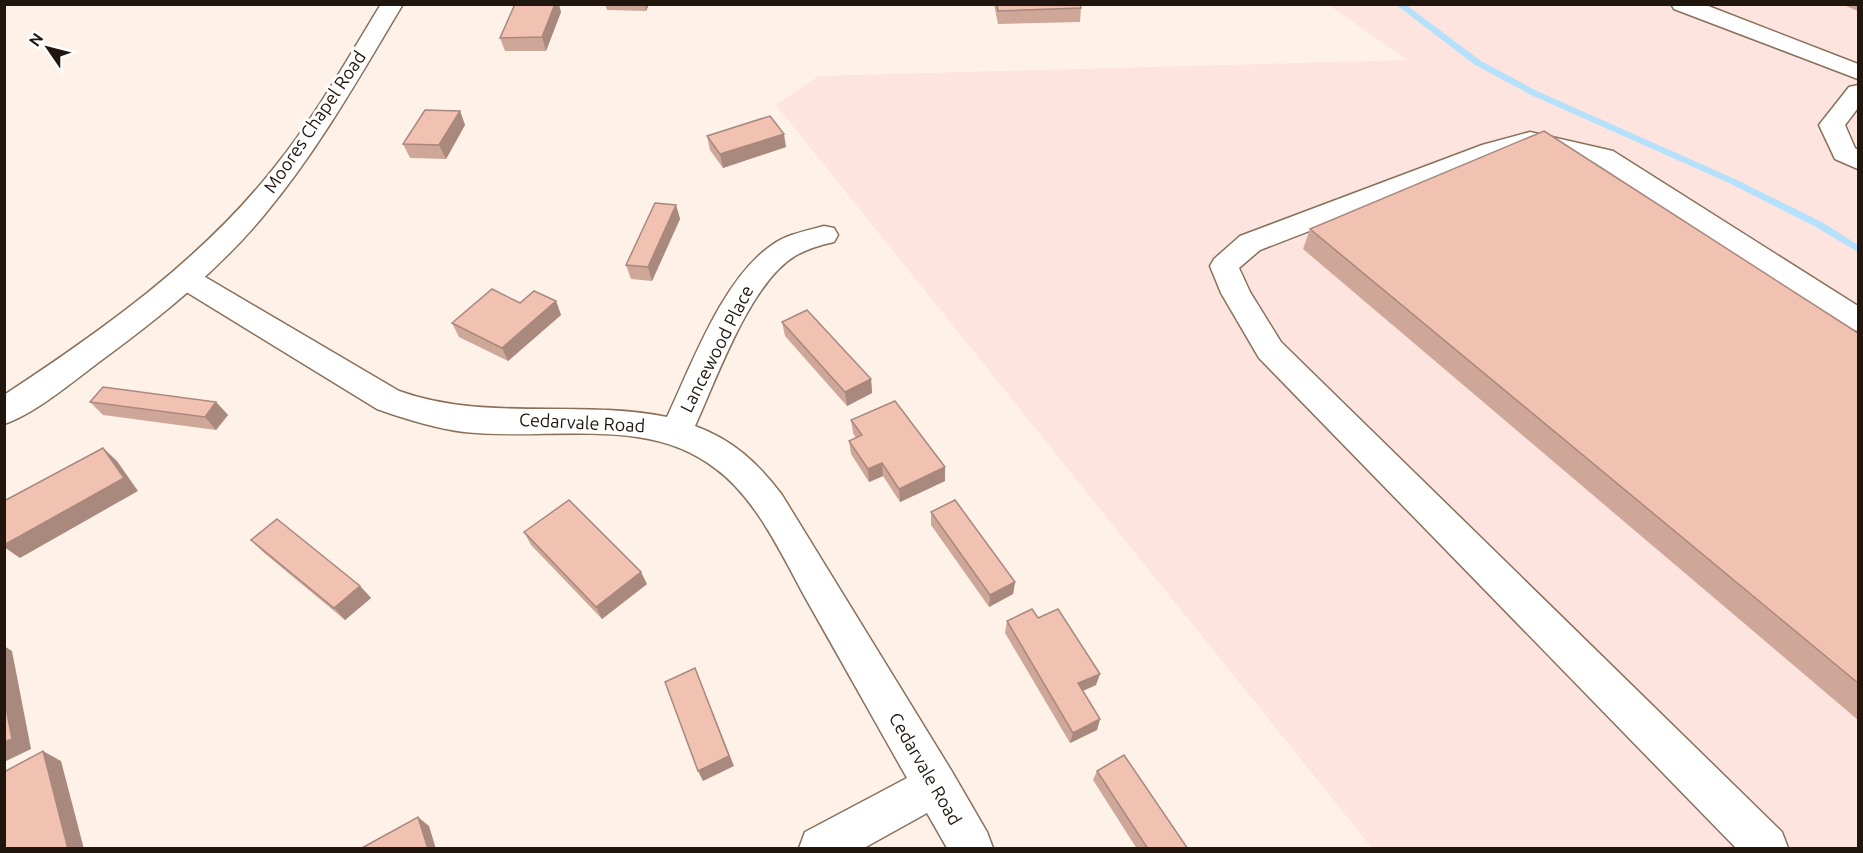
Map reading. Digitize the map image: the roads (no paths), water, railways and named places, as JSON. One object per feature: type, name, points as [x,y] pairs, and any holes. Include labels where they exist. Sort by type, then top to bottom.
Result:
[{"type":"street","name":"Moores Chapel Road","points":[[4,412],[74,365],[148,310],[219,246],[284,173],[333,100],[392,4]]},
{"type":"street","points":[[1682,4],[1858,72]]},
{"type":"street","points":[[1858,92],[1832,125],[1844,153],[1858,161]]},
{"type":"street","points":[[1766,849],[1270,350],[1236,293],[1224,266],[1250,243],[1491,152],[1530,140],[1604,157],[1858,320]]},
{"type":"street","name":"Lancewood Place","points":[[676,432],[749,283],[771,258],[784,249],[809,238],[824,235]]},
{"type":"street","name":"Cedarvale Road","points":[[185,278],[388,400],[420,412],[477,420],[590,420],[642,424],[676,432],[703,443],[729,460],[757,488],[790,537],[936,785],[971,849]]},
{"type":"street","points":[[821,849],[936,785]]},
{"type":"waterway","points":[[1399,4],[1478,63],[1534,93],[1732,181],[1818,224],[1858,249]]}]
